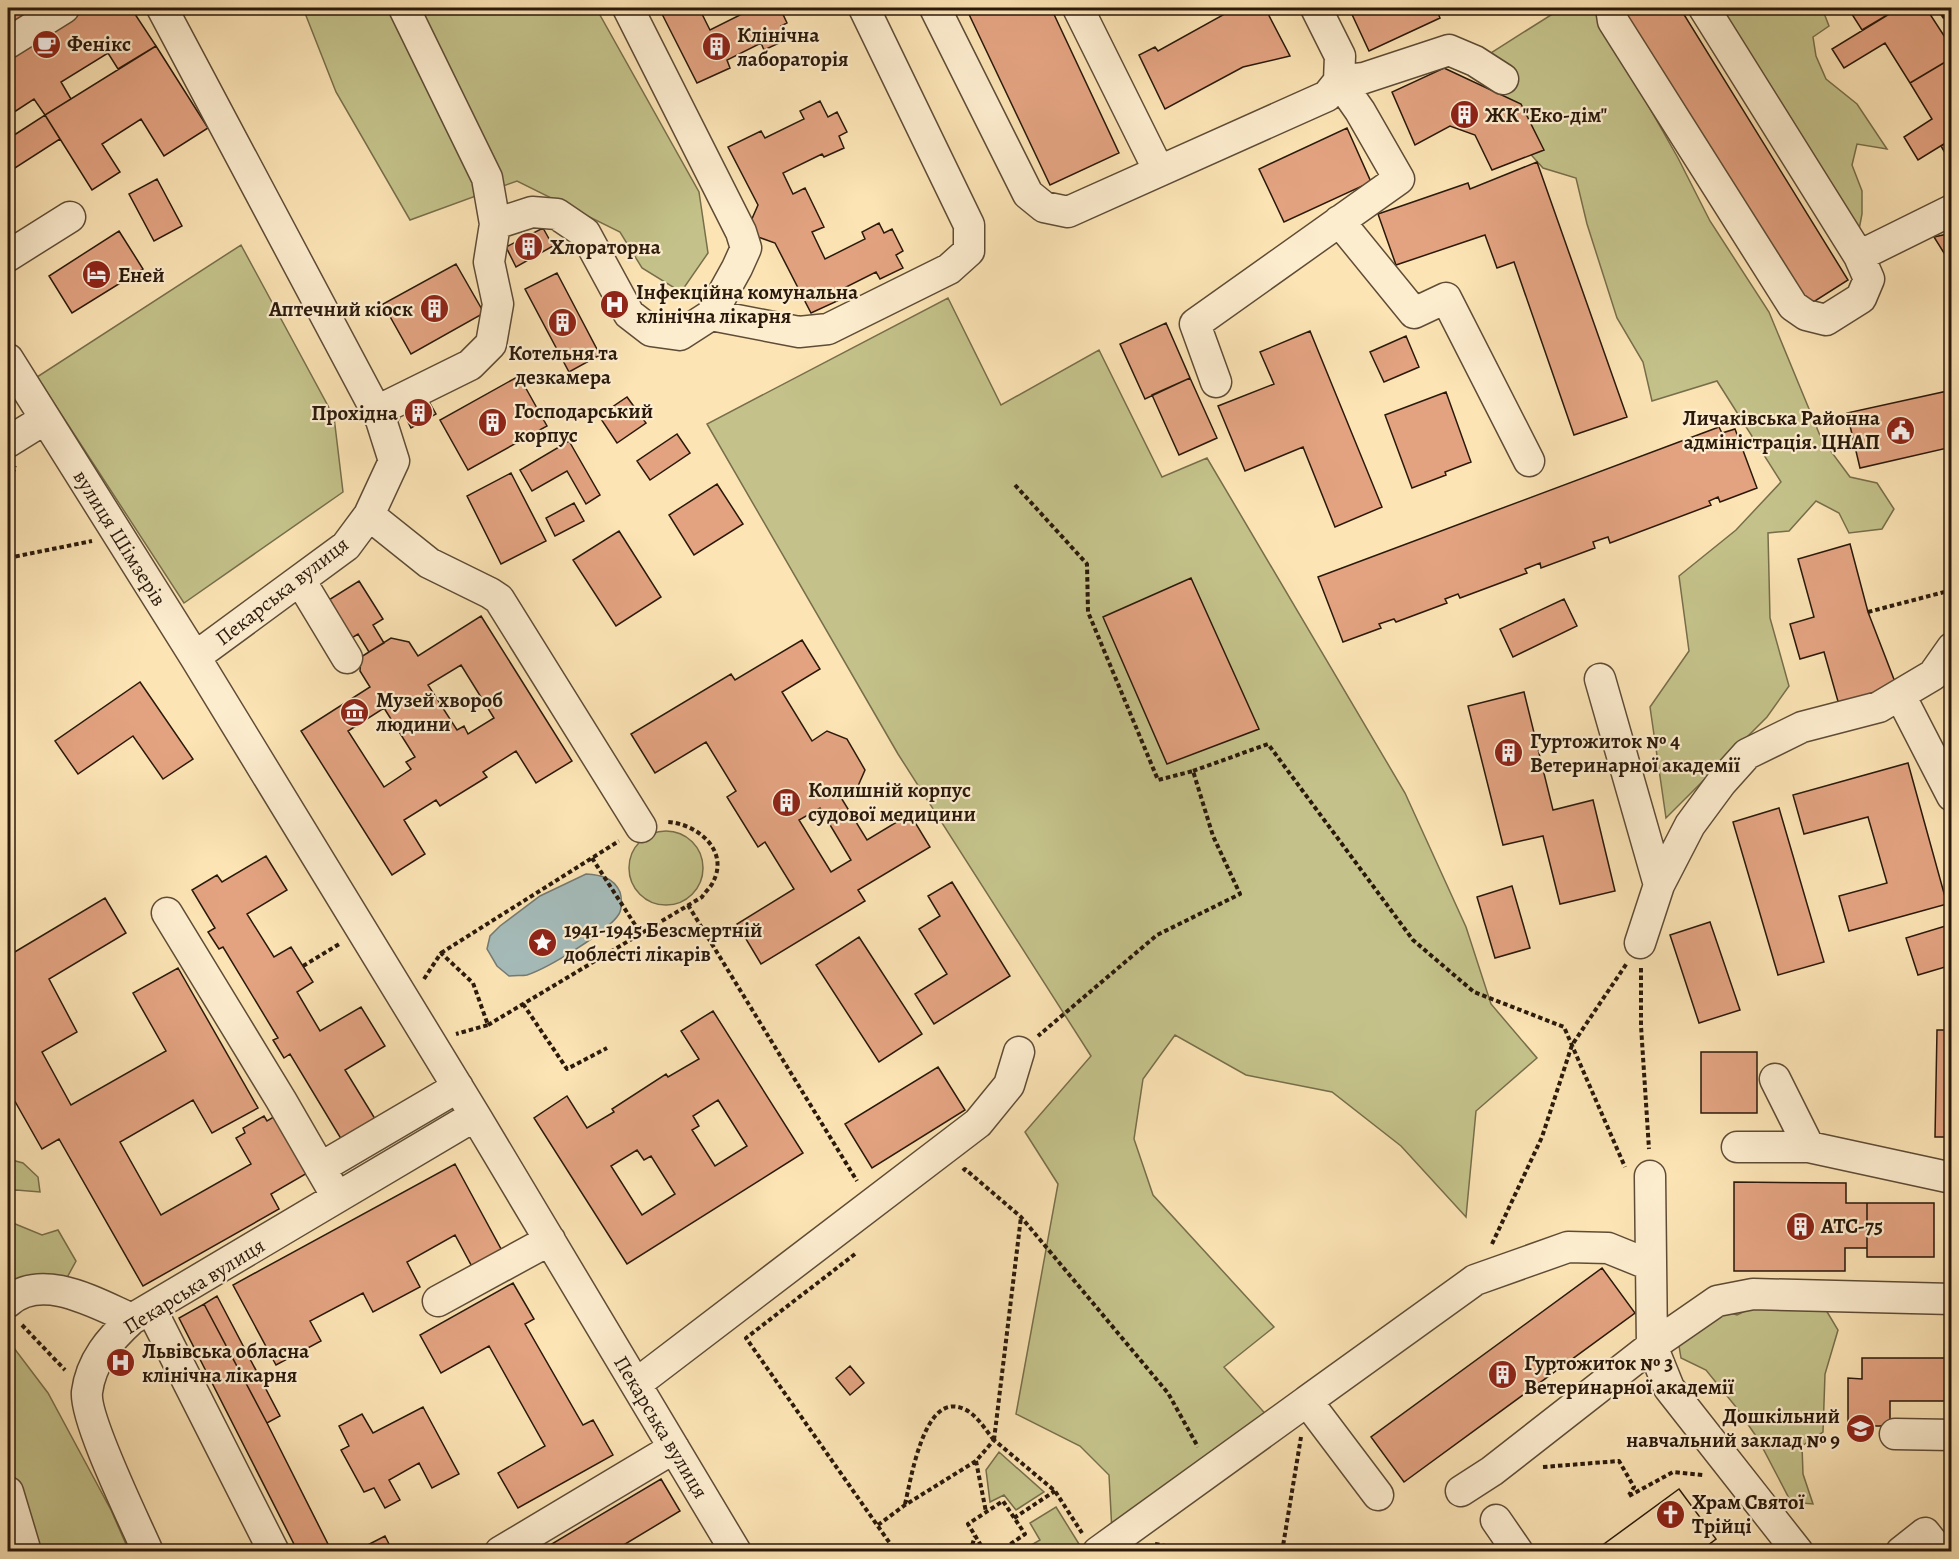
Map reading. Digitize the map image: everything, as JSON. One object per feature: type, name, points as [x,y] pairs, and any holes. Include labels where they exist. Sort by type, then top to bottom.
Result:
[{"type":"street","points":[[8,43],[64,8]]},
{"type":"street","name":"Пекарська вулиця","points":[[162,8],[381,420],[394,460],[369,515],[346,546],[195,657],[477,1117],[736,1551]]},
{"type":"street","points":[[381,420],[389,405],[470,365],[490,344],[498,304],[489,262],[495,224],[487,178],[404,8]]},
{"type":"street","points":[[495,224],[532,212],[557,214],[585,233],[629,314],[651,331],[680,336],[711,315],[746,248],[741,232],[628,8]]},
{"type":"street","points":[[711,315],[799,332],[828,329],[949,269],[969,251],[969,225],[864,8]]},
{"type":"street","points":[[935,8],[1028,194],[1044,207],[1068,212],[1327,96],[1339,69]]},
{"type":"street","points":[[1078,8],[1159,171]]},
{"type":"street","points":[[1216,382],[1195,324],[1399,178],[1360,111],[1339,69],[1317,8]]},
{"type":"street","points":[[1611,8],[1613,21],[1793,306],[1806,315],[1826,320],[1861,298],[1869,279],[1860,256],[1704,8]]},
{"type":"street","points":[[1339,69],[1364,78],[1449,50],[1475,61],[1503,79]]},
{"type":"street","points":[[1860,256],[1952,210]]},
{"type":"street","points":[[8,256],[70,218]]},
{"type":"street","points":[[1339,221],[1414,313],[1446,298],[1529,461]]},
{"type":"street","name":"вулиця Шімзерів","points":[[8,359],[195,657]]},
{"type":"street","points":[[8,442],[45,419]]},
{"type":"street","points":[[369,515],[429,563],[499,599],[641,827]]},
{"type":"street","points":[[300,580],[347,658]]},
{"type":"street","points":[[1640,943],[1659,885],[1690,825],[1721,783],[1747,754],[1802,727],[1879,707],[1933,675],[1952,648]]},
{"type":"street","points":[[1600,679],[1659,885]]},
{"type":"street","points":[[1900,695],[1952,796]]},
{"type":"street","points":[[167,913],[337,1197]]},
{"type":"street","points":[[636,1384],[978,1123],[1009,1085],[1019,1052]]},
{"type":"street","points":[[1775,1079],[1809,1147]]},
{"type":"street","points":[[320,1168],[458,1086]]},
{"type":"street","name":"Пекарська вулиця","points":[[148,1551],[89,1411],[87,1393],[99,1354],[112,1337],[142,1314],[337,1197],[477,1117]]},
{"type":"street","points":[[1737,1147],[1809,1147],[1952,1178]]},
{"type":"street","points":[[1639,1174],[1650,1264],[1652,1346],[1670,1388],[1798,1551]]},
{"type":"street","points":[[438,1301],[550,1240]]},
{"type":"street","points":[[1108,1545],[1475,1280],[1568,1246],[1608,1248],[1650,1264]]},
{"type":"street","points":[[11,1310],[17,1293],[44,1288],[142,1314],[273,1551]]},
{"type":"street","points":[[1461,1491],[1492,1471],[1652,1346],[1717,1301],[1753,1294],[1952,1299]]},
{"type":"street","points":[[1307,1401],[1378,1495]]},
{"type":"street","points":[[1895,1434],[1952,1435]]},
{"type":"street","points":[[500,1551],[674,1448]]},
{"type":"street","points":[[8,1492],[26,1551]]},
{"type":"street","points":[[1496,1520],[1518,1551]]},
{"type":"street","points":[[1901,1551],[1925,1533],[1940,1551]]},
{"type":"path","points":[[1938,8],[1952,28]]},
{"type":"path","points":[[1015,485],[1087,564],[1088,612],[1158,780],[1193,771],[1268,744],[1413,940],[1474,992],[1564,1027],[1639,1174]]},
{"type":"path","points":[[8,558],[98,540]]},
{"type":"path","points":[[1868,612],[1952,590]]},
{"type":"path","points":[[1019,1052],[1157,935],[1240,894],[1213,836],[1193,771]]},
{"type":"path","points":[[423,980],[441,952],[641,827],[655,822],[676,822],[698,831],[711,843],[718,864],[714,881],[702,897],[489,1025],[446,1037]]},
{"type":"path","points":[[592,858],[641,934]]},
{"type":"path","points":[[688,905],[871,1205]]},
{"type":"path","points":[[303,966],[347,940]]},
{"type":"path","points":[[1475,1280],[1542,1137],[1572,1045],[1640,943]]},
{"type":"path","points":[[1639,1174],[1640,943]]},
{"type":"path","points":[[441,952],[473,983],[489,1025]]},
{"type":"path","points":[[523,1004],[567,1069],[607,1048]]},
{"type":"path","points":[[956,1176],[965,1169],[1021,1217],[1168,1393],[1211,1470]]},
{"type":"path","points":[[878,1525],[905,1505],[976,1461],[994,1440],[1021,1217]]},
{"type":"path","points":[[856,1254],[746,1338],[896,1551]]},
{"type":"path","points":[[11,1310],[87,1393]]},
{"type":"path","points":[[1282,1551],[1307,1401]]},
{"type":"path","points":[[905,1505],[921,1440],[935,1415],[944,1408],[953,1406],[965,1409],[975,1417],[994,1440],[1055,1491],[1108,1545]]},
{"type":"path","points":[[976,1461],[986,1512]]},
{"type":"path","points":[[1540,1467],[1618,1461],[1634,1487],[1629,1496],[1673,1472],[1710,1476]]},
{"type":"path","points":[[1014,1518],[1055,1491]]},
{"type":"path","points":[[986,1551],[968,1524],[1003,1501],[1025,1534],[999,1551]]},
{"type":"path","points":[[970,1551],[975,1536]]},
{"type":"shaded area","points":[[303,8],[596,8],[699,192],[708,253],[681,292],[642,268],[620,232],[517,181],[410,220],[336,92]]},
{"type":"shaded area","points":[[1562,8],[1597,8],[1615,47],[1678,158],[1710,221],[1769,312],[1821,438],[1850,477],[1877,483],[1894,509],[1882,529],[1849,533],[1839,513],[1816,501],[1789,531],[1768,533],[1770,618],[1789,686],[1767,717],[1666,818],[1650,707],[1689,651],[1679,576],[1736,530],[1781,482],[1717,381],[1652,401],[1643,362],[1617,318],[1587,224],[1576,178],[1543,168],[1524,147],[1495,101],[1486,56]]},
{"type":"shaded area","points":[[1692,8],[1822,8],[1829,26],[1813,37],[1816,56],[1826,79],[1857,104],[1887,149],[1857,144],[1852,165],[1862,191],[1862,214],[1858,235]]},
{"type":"shaded area","points":[[241,245],[334,417],[343,492],[184,603],[37,377]]},
{"type":"shaded area","points":[[948,298],[1001,405],[1099,350],[1162,477],[1207,458],[1405,793],[1466,927],[1491,1004],[1537,1058],[1476,1111],[1466,1217],[1401,1146],[1332,1092],[1246,1075],[1175,1035],[1143,1079],[1134,1139],[1153,1195],[1274,1327],[1224,1367],[1270,1419],[1112,1532],[1109,1475],[1080,1446],[1016,1414],[1058,1184],[1025,1132],[1091,1056],[898,754],[707,424]]},
{"type":"shaded area","points":[[666,831],[680,834],[692,842],[700,854],[703,868],[700,882],[692,894],[680,902],[666,905],[652,902],[640,894],[632,882],[629,868],[632,854],[640,842],[652,834]]},
{"type":"shaded area","points":[[8,1159],[23,1163],[38,1177],[40,1192],[16,1190],[8,1192]]},
{"type":"shaded area","points":[[8,1221],[42,1235],[58,1230],[76,1261],[56,1298],[8,1294]]},
{"type":"shaded area","points":[[1768,1300],[1826,1310],[1838,1330],[1825,1374],[1823,1432],[1802,1446],[1803,1474],[1813,1504],[1791,1502],[1758,1439],[1736,1407],[1706,1370],[1681,1358],[1678,1340],[1700,1303],[1737,1315]]},
{"type":"shaded area","points":[[8,1344],[14,1348],[48,1393],[111,1510],[129,1551],[21,1551],[8,1530]]},
{"type":"shaded area","points":[[999,1452],[1044,1492],[1016,1510],[1004,1495],[990,1502],[986,1470]]},
{"type":"shaded area","points":[[1056,1507],[1079,1544],[1067,1551],[1021,1551],[1040,1540],[1030,1523]]},
{"type":"water","points":[[586,874],[606,878],[614,883],[620,892],[621,909],[613,922],[577,949],[527,975],[509,976],[497,966],[487,949],[490,936],[540,896]]},
{"type":"building","points":[[8,8],[41,8],[8,31]]},
{"type":"building","points":[[83,8],[131,8],[156,46],[118,69],[108,53],[61,82],[71,99],[45,115],[34,99],[8,116],[8,55]]},
{"type":"building","name":"Клінічна лабораторія","points":[[646,8],[699,8],[710,30],[750,10],[748,8],[780,8],[787,23],[781,26],[788,39],[764,50],[761,43],[727,60],[730,68],[697,83],[662,14]]},
{"type":"building","points":[[966,8],[1051,8],[1119,153],[1050,185]]},
{"type":"building","points":[[1220,8],[1265,8],[1290,56],[1243,67],[1165,109],[1139,55],[1155,47],[1158,51],[1223,15]]},
{"type":"building","points":[[1349,8],[1436,8],[1440,18],[1369,51]]},
{"type":"building","points":[[1618,8],[1680,8],[1848,280],[1804,308]]},
{"type":"building","points":[[1848,8],[1899,8],[1862,30]]},
{"type":"building","points":[[1899,8],[1926,8],[1952,48],[1952,58],[1910,83],[1885,43],[1844,68],[1832,49]]},
{"type":"building","points":[[156,46],[208,128],[164,156],[141,119],[102,144],[120,172],[92,190],[45,115]]},
{"type":"building","points":[[1952,58],[1952,139],[1918,160],[1904,137],[1932,119],[1910,83]]},
{"type":"building","name":"ЖК \"Еко-дім\"","points":[[1444,68],[1521,104],[1544,150],[1492,170],[1475,135],[1450,126],[1415,145],[1392,92]]},
{"type":"building","points":[[820,101],[828,117],[837,112],[847,132],[839,136],[844,148],[824,157],[822,154],[783,173],[793,194],[805,188],[824,227],[812,232],[825,259],[865,239],[862,232],[879,223],[884,233],[892,229],[903,251],[896,255],[903,268],[880,279],[876,272],[842,289],[846,297],[811,313],[775,243],[758,237],[751,221],[758,205],[728,147],[761,131],[765,138],[804,119],[800,111]]},
{"type":"building","points":[[45,115],[60,139],[15,168],[8,157],[8,139]]},
{"type":"building","points":[[1347,128],[1371,182],[1284,222],[1259,169]]},
{"type":"building","points":[[1952,139],[1952,165],[1941,146]]},
{"type":"building","points":[[1537,162],[1627,417],[1574,435],[1514,262],[1497,268],[1485,235],[1396,265],[1378,214],[1468,183],[1470,189]]},
{"type":"building","points":[[157,179],[182,226],[154,241],[129,194]]},
{"type":"building","name":"Хлораторна","points":[[543,228],[553,246],[516,267],[506,247]]},
{"type":"building","points":[[119,231],[143,269],[72,313],[49,276]]},
{"type":"building","points":[[1952,233],[1952,260],[1949,261],[1934,237]]},
{"type":"building","name":"Аптечний кіоск","points":[[456,264],[484,313],[411,354],[383,304]]},
{"type":"building","name":"Котельня та дезкамера","points":[[557,273],[600,355],[569,372],[525,289]]},
{"type":"building","points":[[1166,323],[1190,378],[1145,399],[1120,344]]},
{"type":"building","points":[[1310,331],[1382,507],[1335,527],[1303,447],[1245,471],[1218,406],[1274,384],[1260,352]]},
{"type":"building","points":[[1406,336],[1419,367],[1384,382],[1370,352]]},
{"type":"building","name":"Господарський корпус","points":[[519,376],[547,426],[468,470],[440,420]]},
{"type":"building","points":[[1190,378],[1217,438],[1179,455],[1152,395]]},
{"type":"building","name":"Личаківська Районна адміністрація. ЦНАП","points":[[1952,390],[1952,447],[1860,468],[1847,413]]},
{"type":"building","points":[[1446,392],[1471,462],[1445,472],[1446,475],[1412,488],[1385,415]]},
{"type":"building","points":[[627,397],[646,423],[617,443],[599,416]]},
{"type":"building","name":"Прохідна","points":[[427,398],[436,414],[411,428],[403,412]]},
{"type":"building","points":[[1719,427],[1722,433],[1735,429],[1757,488],[1720,502],[1718,497],[1709,501],[1711,505],[1610,543],[1608,537],[1593,542],[1595,548],[1541,568],[1540,563],[1525,569],[1527,573],[1460,598],[1458,594],[1445,599],[1447,603],[1396,622],[1394,619],[1379,624],[1381,628],[1343,642],[1318,577]]},
{"type":"building","points":[[677,434],[690,453],[650,480],[637,461]]},
{"type":"building","points":[[569,441],[600,495],[586,504],[567,471],[532,491],[520,470]]},
{"type":"building","points":[[511,473],[546,541],[501,564],[467,496]]},
{"type":"building","points":[[717,484],[743,524],[694,555],[669,515]]},
{"type":"building","points":[[574,503],[584,521],[555,536],[546,518]]},
{"type":"building","points":[[619,531],[661,597],[616,626],[573,560]]},
{"type":"building","points":[[1850,544],[1868,612],[1900,695],[1839,705],[1824,652],[1800,659],[1790,624],[1814,617],[1798,559]]},
{"type":"building","points":[[1191,578],[1259,729],[1167,764],[1103,617]]},
{"type":"building","points":[[359,581],[383,619],[373,625],[384,643],[369,652],[358,634],[347,641],[324,603]]},
{"type":"building","points":[[1564,599],[1577,626],[1513,657],[1500,629]]},
{"type":"building","points":[[481,616],[572,761],[536,783],[516,751],[483,772],[487,777],[440,806],[436,800],[404,820],[425,854],[392,875],[301,731],[370,687],[360,671],[361,657],[391,638],[409,642],[418,656]],"holes":[[[461,665],[494,718],[468,734],[464,726],[457,730],[428,685]],[[384,708],[415,757],[406,762],[411,769],[384,787],[348,731]]]},
{"type":"building","name":"Колишній корпус судової медицини","points":[[802,640],[820,669],[782,692],[812,741],[827,731],[847,739],[865,770],[858,786],[840,796],[867,840],[910,814],[930,847],[858,890],[865,901],[761,964],[737,924],[794,889],[765,842],[758,847],[727,797],[736,791],[706,742],[655,773],[631,734],[731,674],[735,680]],"holes":[[[820,808],[851,860],[831,872],[799,820]]]},
{"type":"building","points":[[140,682],[193,759],[163,779],[133,736],[78,774],[55,741]]},
{"type":"building","name":"Гуртожиток № 4 Ветеринарної академії","points":[[1524,692],[1553,810],[1593,800],[1615,891],[1560,904],[1543,836],[1503,845],[1468,706]]},
{"type":"building","points":[[1908,763],[1947,904],[1849,931],[1839,896],[1887,883],[1868,817],[1804,834],[1793,795]]},
{"type":"building","points":[[1779,808],[1824,962],[1778,975],[1733,822]]},
{"type":"building","points":[[266,856],[287,890],[247,914],[274,957],[291,947],[313,982],[297,992],[320,1031],[361,1007],[385,1046],[345,1070],[377,1122],[343,1142],[290,1054],[284,1058],[273,1040],[278,1038],[223,947],[219,949],[208,932],[215,928],[192,890],[217,875],[222,882]]},
{"type":"building","points":[[952,882],[1010,976],[934,1024],[915,994],[947,974],[919,929],[940,916],[928,896]]},
{"type":"building","points":[[1512,886],[1530,948],[1495,958],[1477,897]]},
{"type":"building","points":[[105,898],[126,933],[49,979],[77,1032],[42,1052],[71,1105],[166,1051],[133,993],[178,968],[258,1108],[212,1133],[193,1100],[120,1142],[161,1215],[251,1164],[236,1138],[245,1133],[243,1128],[264,1116],[267,1121],[277,1115],[309,1172],[271,1194],[279,1209],[143,1286],[59,1139],[42,1149],[8,1089],[8,1055],[11,1053],[8,1046],[8,956]]},
{"type":"building","points":[[1710,922],[1740,1010],[1699,1023],[1670,935]]},
{"type":"building","points":[[1952,924],[1952,965],[1918,975],[1906,938]]},
{"type":"building","points":[[859,937],[922,1034],[879,1062],[816,965]]},
{"type":"building","points":[[713,1011],[803,1153],[627,1264],[534,1118],[567,1096],[587,1128],[614,1112],[612,1109],[666,1074],[668,1077],[699,1059],[681,1031]],"holes":[[[718,1100],[747,1146],[715,1166],[692,1130],[699,1126],[693,1116]],[[637,1150],[644,1160],[651,1156],[675,1194],[642,1215],[611,1166]]]},
{"type":"building","points":[[1937,1030],[1952,1030],[1952,1137],[1935,1137]]},
{"type":"building","points":[[1701,1052],[1757,1052],[1757,1113],[1701,1113]]},
{"type":"building","points":[[938,1067],[965,1110],[872,1168],[845,1124]]},
{"type":"building","points":[[455,1164],[507,1260],[477,1276],[455,1235],[407,1262],[420,1287],[373,1312],[363,1293],[310,1321],[321,1341],[276,1365],[233,1285]]},
{"type":"building","name":"АТС-75","points":[[1734,1182],[1846,1183],[1846,1203],[1867,1203],[1867,1248],[1845,1248],[1845,1271],[1734,1271]]},
{"type":"building","points":[[1867,1203],[1934,1203],[1934,1257],[1867,1257]]},
{"type":"building","name":"Гуртожиток № 3 Ветеринарної академії","points":[[1602,1268],[1635,1313],[1404,1482],[1371,1437]]},
{"type":"building","points":[[513,1283],[534,1319],[525,1324],[583,1425],[593,1420],[613,1455],[518,1508],[498,1473],[545,1446],[489,1346],[441,1373],[420,1335]]},
{"type":"building","points":[[217,1296],[280,1416],[267,1423],[204,1304]]},
{"type":"building","points":[[204,1304],[332,1552],[298,1552],[179,1318]]},
{"type":"building","points":[[1862,1358],[1952,1358],[1952,1401],[1890,1401],[1890,1426],[1848,1426],[1848,1378],[1862,1379]]},
{"type":"building","points":[[850,1366],[864,1383],[850,1395],[836,1378]]},
{"type":"building","points":[[423,1407],[459,1474],[432,1488],[419,1463],[389,1480],[400,1500],[385,1508],[374,1488],[364,1492],[341,1450],[349,1446],[339,1426],[362,1414],[373,1433]]},
{"type":"building","points":[[661,1479],[680,1511],[612,1552],[547,1552],[545,1548]]},
{"type":"building","name":"Храм Святої Трійці","points":[[1679,1489],[1716,1539],[1699,1552],[1593,1552]]},
{"type":"building","name":"Храм Святої Трійці","points":[[1679,1489],[1716,1539],[1699,1552],[1593,1552]]},
{"type":"building","points":[[385,1536],[393,1552],[354,1552]]},
{"type":"place","name":"Фенікс","points":[[46,44]]},
{"type":"place","name":"Клінічна лабораторія","points":[[716,47]]},
{"type":"place","name":"ЖК \"Еко-дім\"","points":[[1464,115]]},
{"type":"place","name":"Хлораторна","points":[[529,247]]},
{"type":"place","name":"Еней","points":[[97,275]]},
{"type":"place","name":"Інфекційна комунальна клінічна лікарня","points":[[615,304]]},
{"type":"place","name":"Аптечний кіоск","points":[[434,309]]},
{"type":"place","name":"Котельня та дезкамера","points":[[563,322]]},
{"type":"place","name":"Прохідна","points":[[419,413]]},
{"type":"place","name":"Господарський корпус","points":[[493,423]]},
{"type":"place","name":"Личаківська Районна адміністрація. ЦНАП","points":[[1901,430]]},
{"type":"place","name":"Музей хвороб людини","points":[[355,712]]},
{"type":"place","name":"Гуртожиток № 4 Ветеринарної академії","points":[[1509,753]]},
{"type":"place","name":"Колишній корпус судової медицини","points":[[787,802]]},
{"type":"place","name":"1941-1945 Безсмертній доблесті лікарів","points":[[543,942]]},
{"type":"place","name":"АТС-75","points":[[1800,1226]]},
{"type":"place","name":"Львівська обласна клінічна лікарня","points":[[121,1363]]},
{"type":"place","name":"Гуртожиток № 3 Ветеринарної академії","points":[[1503,1375]]},
{"type":"place","name":"Дошкільний навчальний заклад № 9","points":[[1861,1428]]},
{"type":"place","name":"Храм Святої Трійці","points":[[1671,1514]]}]
